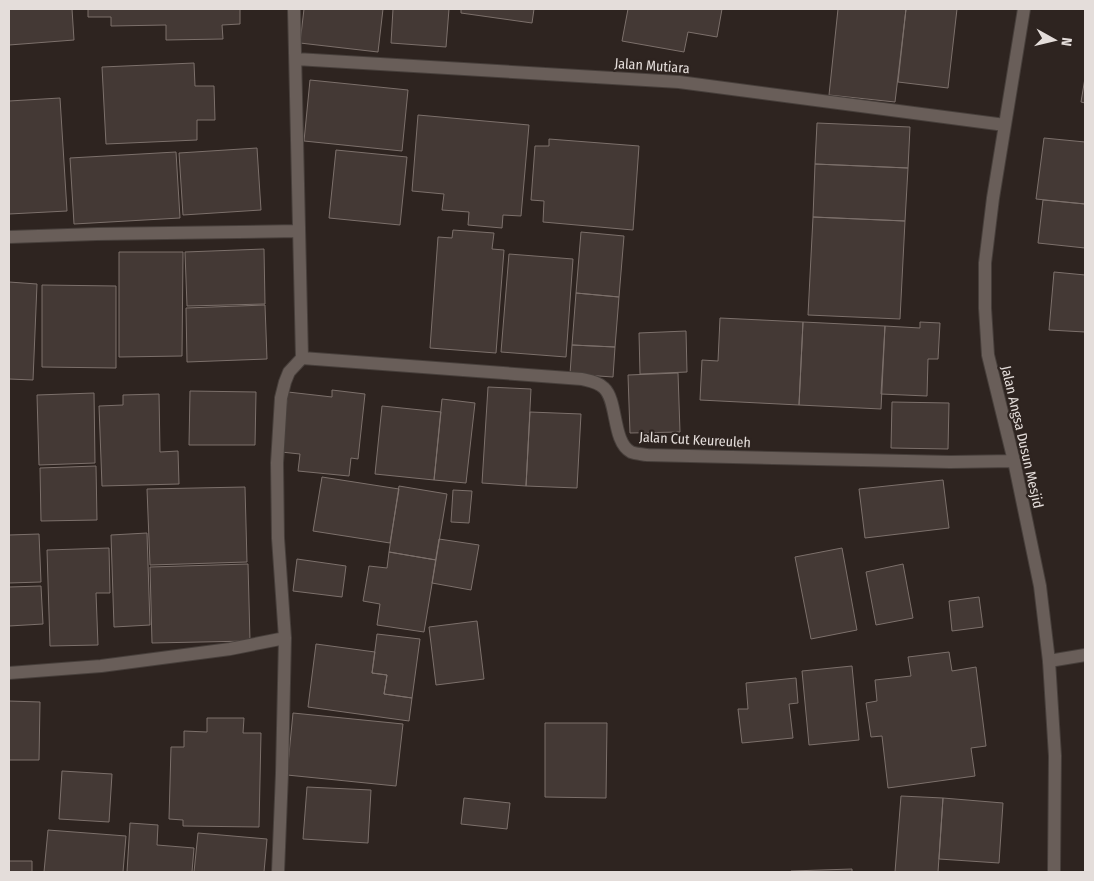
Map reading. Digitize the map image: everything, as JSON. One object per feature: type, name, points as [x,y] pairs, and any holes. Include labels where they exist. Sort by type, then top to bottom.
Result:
[{"type":"street","points":[[278,872],[285,638],[278,538],[276,463],[280,398],[289,372],[302,358],[294,9]]},
{"type":"street","name":"Jalan Angsa Dusun Mesjid","points":[[1024,9],[993,198],[985,263],[985,308],[988,356],[1014,461],[1040,586],[1049,661],[1056,756],[1054,872]]},
{"type":"street","name":"Jalan Mutiara","points":[[296,59],[679,82],[1005,125]]},
{"type":"street","points":[[9,237],[299,231]]},
{"type":"street","name":"Jalan Cut Keureuleh","points":[[302,358],[582,379],[595,382],[605,388],[610,399],[622,443],[631,452],[647,455],[950,462],[1014,461]]},
{"type":"street","points":[[9,673],[101,666],[230,649],[285,638]]},
{"type":"street","points":[[1049,661],[1085,655]]},
{"type":"building","points":[[9,9],[72,9],[74,40],[9,45]]},
{"type":"building","points":[[88,9],[240,9],[240,24],[222,25],[223,39],[166,40],[166,25],[111,26],[111,17],[88,17]]},
{"type":"building","points":[[304,9],[383,9],[378,52],[300,43]]},
{"type":"building","points":[[393,9],[449,9],[446,47],[391,43]]},
{"type":"building","points":[[461,9],[534,9],[532,23],[461,13]]},
{"type":"building","points":[[628,9],[722,9],[717,37],[688,32],[684,52],[622,41]]},
{"type":"building","points":[[838,9],[906,9],[895,102],[829,95]]},
{"type":"building","points":[[906,9],[957,9],[948,88],[898,82]]},
{"type":"building","points":[[194,63],[195,86],[214,86],[215,120],[197,120],[197,140],[106,144],[102,67]]},
{"type":"building","points":[[1085,78],[1085,103],[1081,102]]},
{"type":"building","points":[[310,80],[408,90],[402,151],[304,141]]},
{"type":"building","points":[[60,98],[67,211],[9,214],[9,101]]},
{"type":"building","points":[[418,115],[529,125],[521,216],[503,215],[502,228],[468,225],[469,212],[442,210],[444,194],[412,191]]},
{"type":"building","points":[[817,123],[910,127],[908,168],[815,164]]},
{"type":"building","points":[[1044,138],[1085,142],[1085,204],[1036,199]]},
{"type":"building","points":[[549,139],[639,146],[633,230],[543,222],[544,201],[531,200],[535,146],[549,146]]},
{"type":"building","points":[[257,148],[261,210],[183,215],[179,153]]},
{"type":"building","points":[[336,150],[407,157],[400,225],[329,218]]},
{"type":"building","points":[[176,152],[180,218],[74,224],[70,158]]},
{"type":"building","points":[[815,164],[908,168],[905,221],[813,217]]},
{"type":"building","points":[[1043,200],[1085,204],[1085,248],[1038,243]]},
{"type":"building","points":[[813,217],[905,221],[900,319],[808,315]]},
{"type":"building","points":[[453,230],[494,233],[492,249],[504,250],[496,353],[430,348],[438,237],[452,238]]},
{"type":"building","points":[[581,232],[624,236],[619,297],[576,293]]},
{"type":"building","points":[[264,249],[265,304],[187,306],[185,252]]},
{"type":"building","points":[[119,252],[183,252],[182,356],[119,357]]},
{"type":"building","points":[[509,254],[573,259],[566,357],[501,352]]},
{"type":"building","points":[[1054,272],[1085,275],[1085,332],[1049,330]]},
{"type":"building","points":[[9,282],[37,284],[33,380],[9,379]]},
{"type":"building","points":[[42,285],[116,286],[116,368],[42,367]]},
{"type":"building","points":[[576,293],[619,297],[615,347],[572,345]]},
{"type":"building","points":[[265,305],[267,359],[187,362],[186,308]]},
{"type":"building","points":[[720,318],[803,322],[799,405],[700,400],[702,360],[718,361]]},
{"type":"building","points":[[803,322],[885,326],[881,409],[799,405]]},
{"type":"building","points":[[920,322],[940,323],[938,359],[928,359],[927,396],[881,394],[885,326],[920,328]]},
{"type":"building","points":[[686,331],[687,372],[640,374],[639,333]]},
{"type":"building","points":[[572,345],[615,347],[613,377],[570,374]]},
{"type":"building","points":[[678,373],[680,432],[630,433],[628,375]]},
{"type":"building","points":[[488,387],[531,389],[526,486],[482,483]]},
{"type":"building","points":[[332,390],[365,394],[358,459],[351,458],[349,476],[298,471],[300,454],[281,452],[288,392],[332,397]]},
{"type":"building","points":[[190,391],[256,392],[255,445],[189,445]]},
{"type":"building","points":[[94,393],[95,463],[39,465],[37,395]]},
{"type":"building","points":[[159,394],[160,452],[178,451],[179,484],[102,486],[99,406],[123,405],[123,395]]},
{"type":"building","points":[[442,399],[475,403],[466,483],[434,480]]},
{"type":"building","points":[[892,402],[949,403],[948,449],[891,448]]},
{"type":"building","points":[[382,406],[441,412],[434,480],[375,474]]},
{"type":"building","points":[[530,412],[581,414],[577,488],[526,486]]},
{"type":"building","points":[[96,466],[97,520],[41,521],[40,468]]},
{"type":"building","points":[[322,477],[399,489],[390,543],[313,531]]},
{"type":"building","points":[[943,480],[949,528],[865,538],[859,489]]},
{"type":"building","points":[[399,486],[447,494],[436,560],[389,552]]},
{"type":"building","points":[[245,487],[247,562],[150,565],[147,489]]},
{"type":"building","points":[[453,490],[472,491],[469,523],[451,522]]},
{"type":"building","points":[[147,533],[150,625],[114,627],[111,535]]},
{"type":"building","points":[[39,534],[41,582],[9,583],[9,535]]},
{"type":"building","points":[[439,539],[479,545],[471,590],[432,583]]},
{"type":"building","points":[[109,548],[110,593],[96,593],[98,645],[50,646],[47,550]]},
{"type":"building","points":[[842,548],[857,630],[811,639],[795,557]]},
{"type":"building","points":[[389,552],[436,560],[424,632],[377,625],[380,604],[363,601],[369,566],[387,568]]},
{"type":"building","points":[[297,559],[346,566],[342,597],[293,591]]},
{"type":"building","points":[[248,564],[250,641],[152,643],[150,567]]},
{"type":"building","points":[[903,564],[913,618],[876,625],[866,572]]},
{"type":"building","points":[[41,586],[43,624],[9,626],[9,587]]},
{"type":"building","points":[[979,597],[983,627],[952,631],[949,601]]},
{"type":"building","points":[[477,621],[484,679],[436,685],[429,627]]},
{"type":"building","points":[[377,634],[420,639],[412,698],[384,694],[387,675],[372,673]]},
{"type":"building","points":[[316,644],[375,652],[372,673],[387,675],[384,694],[412,698],[409,721],[308,707]]},
{"type":"building","points":[[949,652],[952,671],[976,667],[986,746],[971,748],[975,776],[888,788],[882,736],[871,737],[866,703],[877,701],[875,680],[911,676],[908,657]]},
{"type":"building","points":[[852,666],[859,740],[809,745],[802,671]]},
{"type":"building","points":[[796,678],[798,703],[789,704],[793,738],[742,743],[738,709],[748,709],[746,683]]},
{"type":"building","points":[[9,701],[40,702],[39,760],[9,760]]},
{"type":"building","points":[[293,713],[403,724],[396,786],[287,775]]},
{"type":"building","points":[[207,718],[244,718],[243,733],[261,733],[259,827],[183,826],[183,820],[169,819],[171,747],[184,747],[184,731],[207,732]]},
{"type":"building","points":[[545,723],[607,723],[606,798],[545,797]]},
{"type":"building","points":[[62,771],[112,774],[109,822],[59,819]]},
{"type":"building","points":[[307,787],[371,790],[368,843],[303,839]]},
{"type":"building","points":[[901,796],[943,798],[938,872],[895,872]]},
{"type":"building","points":[[464,798],[510,803],[507,829],[461,824]]},
{"type":"building","points":[[943,798],[1003,803],[999,863],[939,859]]},
{"type":"building","points":[[130,823],[158,825],[157,845],[194,848],[192,872],[127,872]]},
{"type":"building","points":[[48,830],[126,836],[123,872],[44,872]]},
{"type":"building","points":[[198,833],[267,839],[264,872],[194,872]]},
{"type":"building","points":[[9,861],[32,861],[32,872],[9,872]]},
{"type":"building","points":[[852,869],[852,872],[791,872],[791,871]]}]
